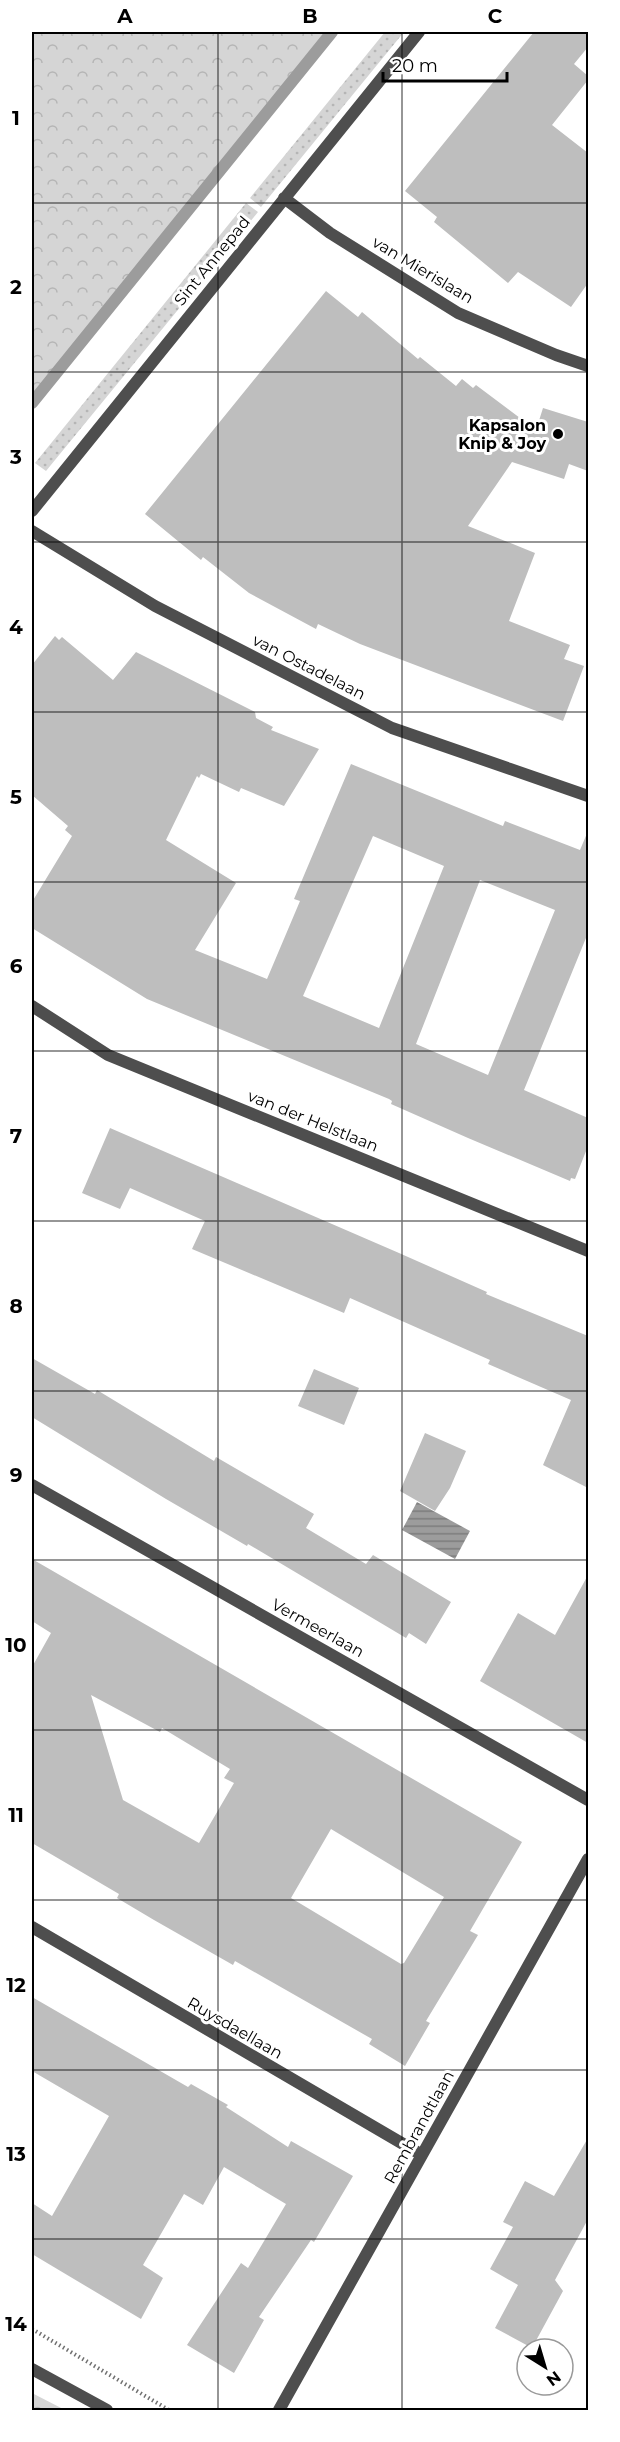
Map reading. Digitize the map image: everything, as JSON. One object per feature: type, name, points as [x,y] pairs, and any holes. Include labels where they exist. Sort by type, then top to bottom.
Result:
[{"type":"street","name":"Sint Annepad","points":[[32,511],[419,32]]},
{"type":"street","name":"van Mierislaan","points":[[284,198],[330,233],[458,313],[556,355],[588,366]]},
{"type":"street","name":"van Ostadelaan","points":[[32,531],[155,606],[392,728],[588,796]]},
{"type":"street","name":"van der Helstlaan","points":[[32,1006],[108,1055],[588,1251]]},
{"type":"street","name":"Vermeerlaan","points":[[32,1485],[588,1800]]},
{"type":"street","name":"Rembrandtlaan","points":[[279,2410],[588,1859]]},
{"type":"street","name":"Ruysdaellaan","points":[[32,1927],[422,2155]]},
{"type":"street","points":[[32,2369],[107,2410]]},
{"type":"path","points":[[32,2329],[169,2410]]},
{"type":"green space","points":[[32,32],[332,32],[32,404]]},
{"type":"green space","points":[[385,32],[404,32],[261,207],[250,198]]},
{"type":"green space","points":[[246,203],[258,212],[46,471],[35,463]]},
{"type":"green space","points":[[32,2393],[65,2410],[32,2410]]},
{"type":"shaded area","points":[[417,1502],[470,1531],[455,1559],[402,1530]]},
{"type":"building","points":[[534,32],[588,32],[588,47],[574,64],[588,76],[588,80],[552,125],[588,153],[588,283],[571,307],[518,272],[508,283],[434,222],[437,217],[405,191]]},
{"type":"building","points":[[326,291],[358,317],[362,312],[418,359],[420,357],[456,386],[462,379],[473,388],[476,385],[536,430],[543,408],[588,422],[588,471],[569,464],[564,479],[512,462],[468,526],[535,553],[509,621],[570,645],[564,659],[584,666],[563,721],[360,644],[318,624],[316,629],[249,593],[203,557],[201,560],[145,514]]},
{"type":"building","points":[[55,636],[59,640],[62,637],[113,680],[136,652],[255,712],[256,718],[273,727],[271,730],[319,749],[284,806],[241,788],[239,792],[201,774],[199,778],[197,776],[166,840],[236,883],[195,950],[267,979],[300,901],[294,899],[351,764],[503,826],[505,821],[580,850],[588,831],[588,933],[524,1090],[588,1118],[588,1146],[575,1179],[571,1178],[570,1181],[391,1104],[392,1101],[389,1099],[147,999],[32,928],[32,902],[72,836],[65,830],[68,826],[32,795],[32,665]],"holes":[[[373,836],[444,866],[379,1028],[303,996]],[[480,880],[555,910],[488,1075],[416,1044]]]},
{"type":"building","points":[[110,1128],[399,1253],[487,1292],[486,1294],[588,1336],[588,1488],[543,1465],[571,1400],[488,1364],[490,1360],[350,1298],[344,1313],[192,1249],[205,1221],[130,1188],[120,1209],[82,1193]]},
{"type":"building","points":[[32,1358],[95,1394],[97,1390],[214,1461],[216,1457],[314,1514],[306,1528],[366,1564],[373,1555],[451,1602],[426,1644],[409,1633],[406,1638],[248,1544],[247,1546],[166,1499],[32,1417]]},
{"type":"building","points":[[314,1369],[359,1388],[344,1425],[298,1406]]},
{"type":"building","points":[[425,1433],[466,1451],[450,1488],[435,1511],[400,1491]]},
{"type":"building","points":[[32,1559],[522,1842],[470,1931],[478,1935],[426,2021],[430,2023],[405,2066],[369,2044],[372,2039],[235,1961],[233,1965],[154,1920],[117,1898],[119,1894],[32,1843],[32,1667],[51,1633],[32,1621]],"holes":[[[91,1695],[160,1732],[162,1728],[230,1769],[224,1778],[234,1783],[199,1843],[123,1800]],[[331,1829],[444,1897],[404,1963],[401,1964],[291,1898]]]},
{"type":"building","points":[[588,1575],[588,1743],[480,1681],[518,1613],[555,1635]]},
{"type":"building","points":[[32,1997],[188,2087],[191,2084],[228,2105],[226,2107],[288,2147],[291,2141],[353,2176],[314,2242],[311,2240],[259,2317],[264,2320],[234,2373],[187,2345],[241,2263],[248,2268],[286,2204],[224,2167],[203,2205],[184,2194],[143,2265],[163,2278],[141,2319],[32,2254],[32,2203],[52,2216],[109,2116],[32,2071]]},
{"type":"building","points":[[588,2138],[588,2219],[555,2280],[563,2291],[538,2337],[515,2337],[515,2339],[495,2328],[518,2285],[490,2269],[513,2227],[503,2222],[525,2181],[554,2196]]},
{"type":"waterway","points":[[32,403],[332,32]]},
{"type":"place","name":"Kapsalon Knip & Joy","points":[[558,434]]}]
